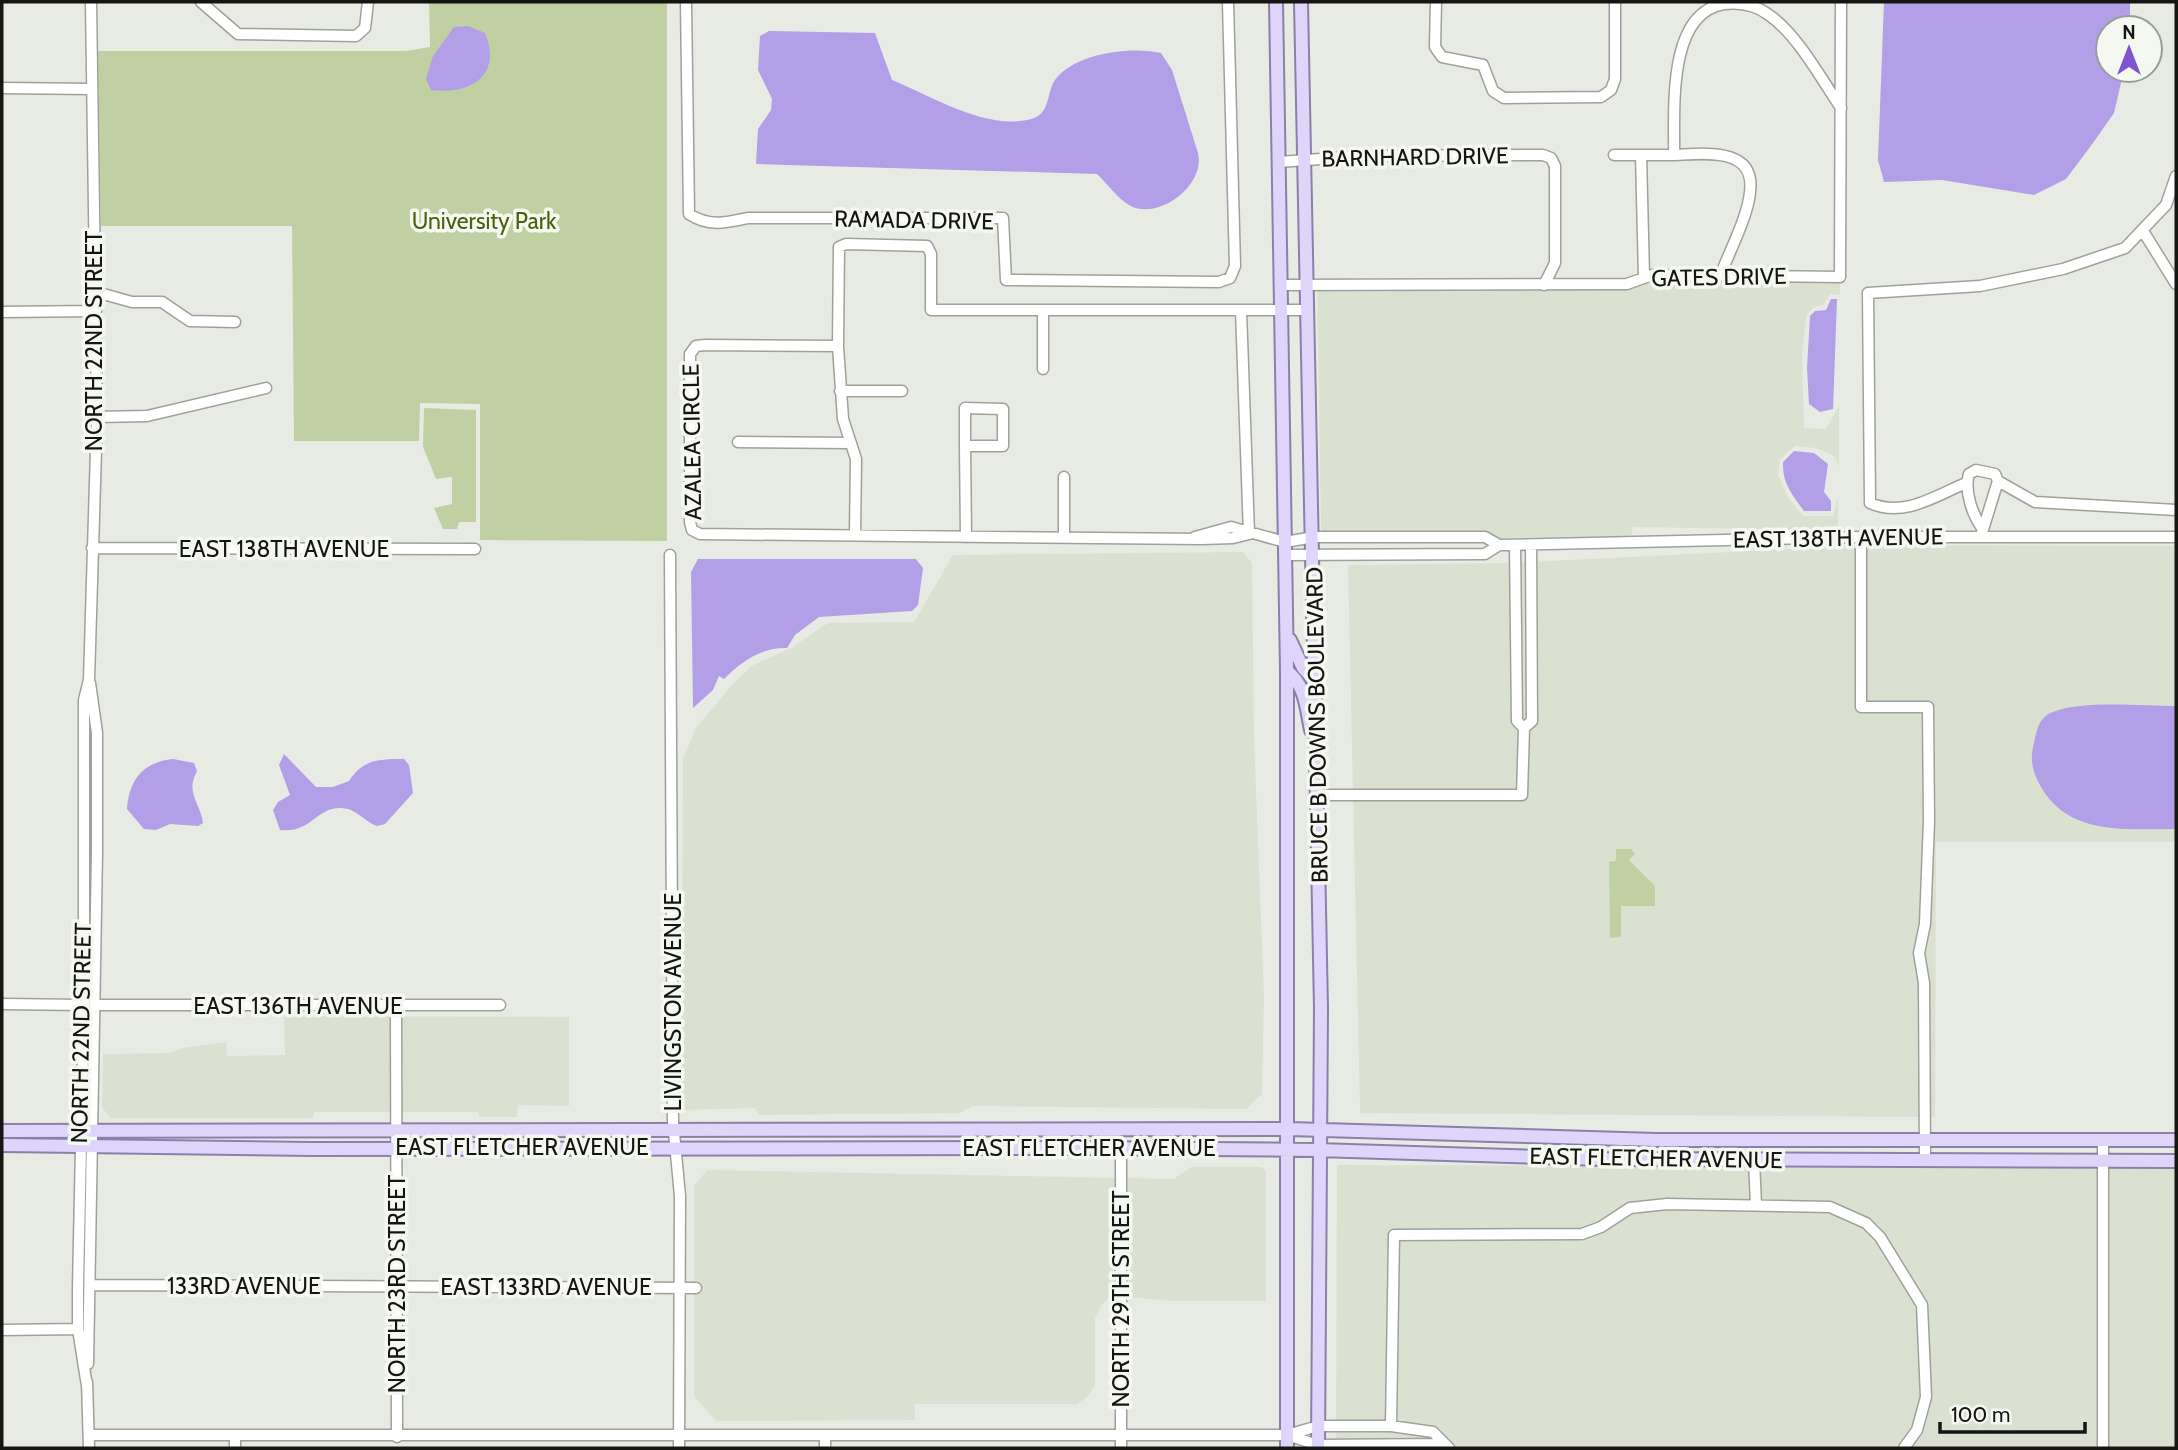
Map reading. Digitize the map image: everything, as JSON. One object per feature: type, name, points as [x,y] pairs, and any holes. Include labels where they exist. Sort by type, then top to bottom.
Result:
[{"type":"main road","name":"BRUCE B DOWNS BOULEVARD","points":[[1276,2],[1287,634],[1287,1442]]},
{"type":"main road","name":"BRUCE B DOWNS BOULEVARD","points":[[1301,2],[1314,537],[1321,1008],[1318,1447]]},
{"type":"main road","points":[[1287,634],[1303,668],[1316,682]]},
{"type":"main road","points":[[1287,671],[1298,680],[1304,692],[1317,765]]},
{"type":"main road","name":"EAST FLETCHER AVENUE","points":[[2,1131],[1319,1129],[1656,1140],[2176,1140]]},
{"type":"main road","points":[[951,1148],[980,1139],[1020,1140],[1056,1130]]},
{"type":"main road","name":"EAST FLETCHER AVENUE","points":[[2,1145],[1318,1150],[1755,1160],[2176,1161]]},
{"type":"street","name":"NORTH 22ND STREET","points":[[85,1131],[96,1005],[97,852],[97,733],[89,680],[97,417],[91,2]]},
{"type":"street","points":[[201,2],[238,34],[342,36],[356,36],[365,28],[368,2]]},
{"type":"street","name":"RAMADA DRIVE","points":[[686,2],[689,214],[699,221],[713,225],[748,218],[1003,218],[1006,280],[1206,282],[1230,278],[1235,266],[1228,2]]},
{"type":"street","points":[[1436,2],[1435,47],[1442,57],[1483,65],[1493,92],[1504,98],[1601,97],[1611,90],[1615,79],[1615,2]]},
{"type":"street","points":[[1674,155],[1676,66],[1693,22],[1717,5],[1735,2],[1753,6],[1770,15],[1787,31],[1842,109]]},
{"type":"street","name":"GATES DRIVE","points":[[1281,285],[1627,284],[1644,276],[1721,274],[1840,277],[1841,2]]},
{"type":"street","points":[[2,88],[93,89]]},
{"type":"street","points":[[1614,155],[1721,153],[1738,160],[1750,179],[1751,194],[1721,274]]},
{"type":"street","name":"BARNHARD DRIVE","points":[[1279,162],[1303,158],[1543,155],[1551,158],[1555,166],[1555,263],[1544,285]]},
{"type":"street","points":[[1641,155],[1644,276]]},
{"type":"street","points":[[1966,483],[1944,491],[1927,503],[1902,508],[1881,508],[1870,503],[1868,293],[1980,286],[2055,271],[2125,248],[2166,205],[2176,176]]},
{"type":"street","points":[[2143,231],[2176,284]]},
{"type":"street","points":[[855,534],[856,459],[844,419],[840,391],[836,258],[839,247],[846,244],[927,246],[931,254],[931,310],[1308,310]]},
{"type":"street","points":[[96,292],[132,302],[162,302],[190,321],[235,322]]},
{"type":"street","points":[[1043,310],[1043,369]]},
{"type":"street","points":[[1241,310],[1249,534]]},
{"type":"street","points":[[2,312],[96,312]]},
{"type":"street","name":"AZALEA CIRCLE","points":[[838,345],[696,346],[690,354],[692,530],[700,534],[966,537],[1233,538],[1249,534]]},
{"type":"street","points":[[97,417],[147,416],[266,388]]},
{"type":"street","points":[[840,391],[902,391]]},
{"type":"street","points":[[965,446],[1003,446],[1003,409],[965,408],[965,446],[966,537]]},
{"type":"street","points":[[738,442],[851,443]]},
{"type":"street","points":[[1982,532],[1974,517],[1966,483],[1969,474],[1976,470],[1989,470],[1995,474],[1998,481],[2035,502],[2176,510]]},
{"type":"street","points":[[1065,477],[1065,537]]},
{"type":"street","points":[[1982,532],[1989,517],[1998,481]]},
{"type":"street","points":[[1231,527],[1247,509]]},
{"type":"street","name":"AZALEA CIRCLE","points":[[1195,537],[1231,527],[1285,549]]},
{"type":"street","name":"EAST 138TH AVENUE","points":[[1285,549],[1314,537],[1485,537],[1499,545],[1982,532],[2176,537]]},
{"type":"street","points":[[1861,537],[1861,707],[1928,707],[1925,924],[1919,953],[1924,983],[1925,1160]]},
{"type":"street","name":"EAST 138TH AVENUE","points":[[1285,549],[1314,556],[1485,554],[1499,545]]},
{"type":"street","points":[[1515,545],[1517,722],[1524,728]]},
{"type":"street","points":[[1318,795],[1522,794],[1524,728],[1532,721],[1531,545]]},
{"type":"street","name":"EAST 138TH AVENUE","points":[[92,548],[475,549]]},
{"type":"street","name":"LIVINGSTON AVENUE","points":[[670,555],[675,1131],[680,1196],[679,1448]]},
{"type":"street","name":"NORTH 22ND STREET","points":[[87,1386],[78,1329],[85,1146],[84,699],[89,680]]},
{"type":"street","points":[[84,753],[97,733]]},
{"type":"street","points":[[83,820],[97,852]]},
{"type":"street","points":[[2,1004],[84,1005]]},
{"type":"street","name":"EAST 136TH AVENUE","points":[[96,1005],[499,1005]]},
{"type":"street","name":"NORTH 23RD STREET","points":[[396,1006],[397,1437]]},
{"type":"street","points":[[2103,1140],[2103,1448]]},
{"type":"street","name":"NORTH 22ND STREET","points":[[85,1146],[91,1285],[87,1386],[89,1448]]},
{"type":"street","name":"NORTH 29TH STREET","points":[[1121,1149],[1121,1448]]},
{"type":"street","points":[[1755,1160],[1756,1205]]},
{"type":"street","points":[[1391,1426],[1394,1235],[1582,1234],[1601,1227],[1630,1208],[1667,1204],[1830,1207],[1866,1223],[1880,1237],[1910,1281],[1923,1313],[1926,1397],[1917,1430],[1904,1448]]},
{"type":"street","name":"133RD AVENUE","points":[[91,1285],[397,1286]]},
{"type":"street","name":"EAST 133RD AVENUE","points":[[397,1286],[696,1288]]},
{"type":"street","points":[[2,1330],[78,1329]]},
{"type":"street","points":[[1287,1442],[1318,1426],[1391,1426],[1433,1432],[1447,1446]]},
{"type":"street","points":[[89,1435],[679,1436],[825,1443],[973,1436],[1121,1435],[1287,1442],[1318,1447],[1447,1446]]},
{"type":"street","points":[[973,1436],[973,1448]]},
{"type":"street","points":[[235,1437],[235,1448]]},
{"type":"street","points":[[385,1437],[385,1448]]},
{"type":"shaded area","points":[[1884,2],[2130,2],[2130,14],[2094,14],[2094,84],[2121,84],[2114,113],[2066,179],[2034,195],[1942,180],[1884,182],[1878,160]]},
{"type":"shaded area","points":[[468,26],[485,33],[490,61],[486,71],[470,86],[445,91],[431,90],[426,79],[433,56],[454,27]]},
{"type":"shaded area","points":[[769,31],[875,33],[892,80],[960,110],[996,120],[1031,119],[1042,113],[1055,80],[1076,63],[1120,51],[1161,53],[1172,70],[1198,153],[1195,177],[1177,198],[1165,205],[1140,209],[1125,202],[1097,174],[756,164],[758,129],[771,110],[772,99],[758,70],[760,36]]},
{"type":"shaded area","points":[[1840,279],[1840,295],[1830,294],[1823,305],[1814,307],[1807,314],[1802,353],[1804,428],[1826,429],[1839,406],[1839,466],[1833,455],[1815,448],[1795,446],[1780,460],[1778,475],[1788,497],[1803,516],[1833,516],[1838,496],[1838,530],[1632,527],[1632,536],[1497,538],[1485,532],[1321,531],[1317,286]]},
{"type":"shaded area","points":[[1831,299],[1837,299],[1833,409],[1820,412],[1809,404],[1807,368],[1810,316],[1815,311],[1826,310]]},
{"type":"shaded area","points":[[1794,451],[1814,453],[1828,464],[1824,492],[1831,501],[1831,511],[1804,511],[1792,494],[1784,476],[1783,462]]},
{"type":"shaded area","points":[[1873,545],[2176,546],[2176,842],[1936,842],[1935,1117],[1360,1113],[1348,565],[1511,563]]},
{"type":"shaded area","points":[[1243,552],[1252,563],[1254,738],[1264,996],[1262,1094],[1246,1109],[972,1106],[960,1113],[760,1115],[755,1108],[681,1110],[683,759],[696,728],[732,685],[753,665],[791,648],[828,623],[914,622],[953,555]]},
{"type":"shaded area","points":[[698,559],[916,559],[923,568],[918,605],[912,611],[819,617],[795,635],[787,648],[761,653],[745,661],[724,679],[719,676],[713,690],[693,708],[691,572]]},
{"type":"shaded area","points":[[2096,705],[2176,706],[2176,829],[2119,829],[2083,822],[2053,803],[2041,787],[2033,767],[2032,753],[2038,726],[2053,712]]},
{"type":"shaded area","points":[[284,754],[316,787],[333,787],[349,781],[366,764],[387,759],[404,759],[409,765],[413,793],[385,824],[377,826],[352,810],[338,808],[329,810],[301,827],[280,830],[273,810],[278,802],[290,795],[279,765]]},
{"type":"shaded area","points":[[173,759],[194,763],[197,771],[192,785],[193,792],[203,823],[198,826],[170,824],[156,830],[144,829],[127,809],[131,789],[146,768]]},
{"type":"shaded area","points":[[284,1016],[569,1017],[569,1106],[518,1105],[517,1117],[479,1117],[479,1112],[314,1112],[313,1118],[110,1118],[102,1107],[103,1054],[170,1053],[183,1048],[226,1042],[227,1056],[285,1055]]},
{"type":"shaded area","points":[[1337,1165],[2176,1167],[2176,1448],[1336,1448]]},
{"type":"shaded area","points":[[1191,1167],[1261,1167],[1266,1171],[1266,1301],[1174,1301],[1112,1296],[1103,1303],[1095,1318],[1095,1385],[1087,1397],[1077,1404],[915,1404],[915,1420],[716,1421],[694,1396],[694,1186],[707,1170],[1174,1179]]},
{"type":"green space","name":"University Park","points":[[429,2],[667,2],[667,541],[480,540],[480,404],[420,403],[419,441],[294,441],[292,226],[101,226],[98,51],[406,51],[430,47]]},
{"type":"green space","points":[[424,408],[476,410],[476,522],[459,522],[457,529],[443,529],[434,508],[452,504],[452,477],[436,479],[423,447]]},
{"type":"green space","points":[[1616,849],[1631,849],[1635,854],[1629,860],[1655,886],[1655,906],[1621,906],[1621,937],[1610,938],[1609,862],[1616,861]]}]
